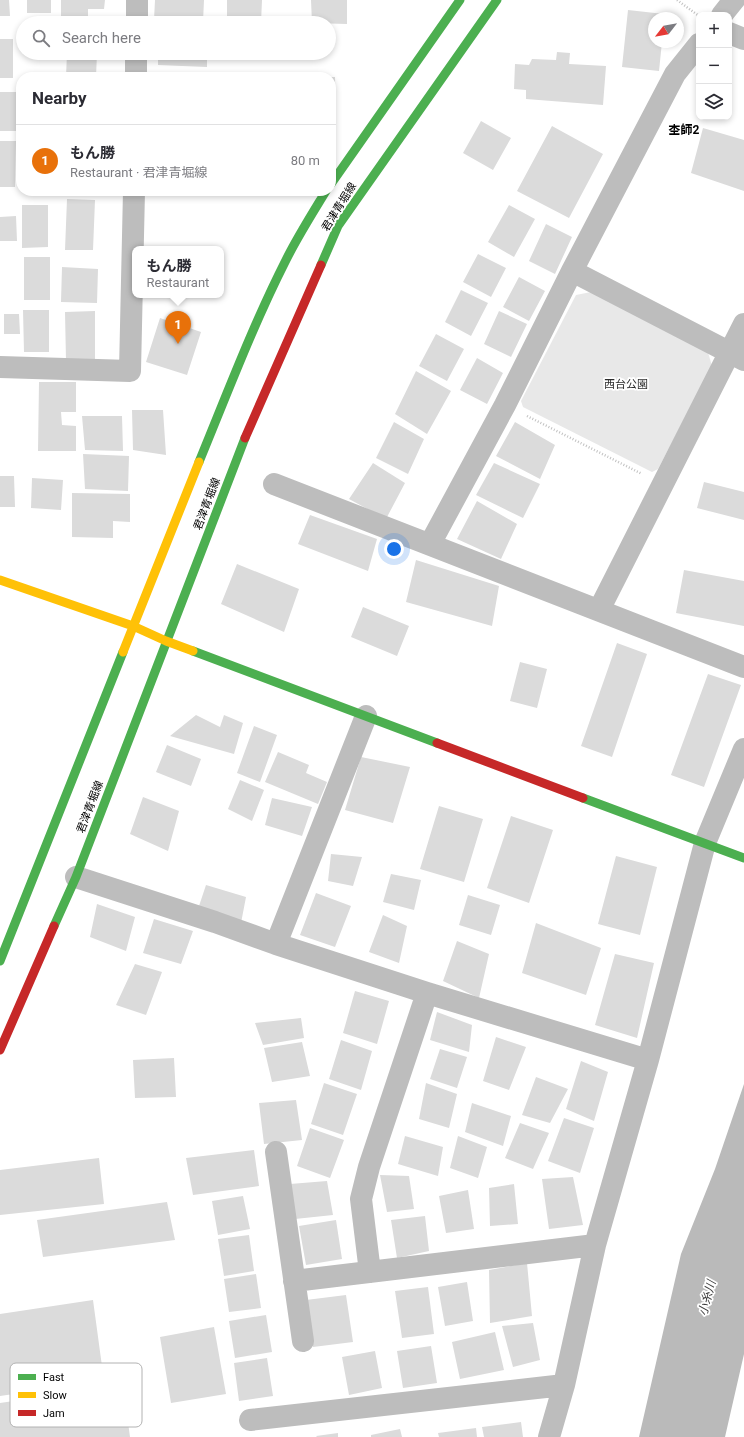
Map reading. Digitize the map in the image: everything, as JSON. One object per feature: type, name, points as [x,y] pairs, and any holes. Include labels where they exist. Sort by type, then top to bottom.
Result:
[{"type":"main road","name":"君津青堀線","points":[[336,177],[460,0]]},
{"type":"main road","name":"君津青堀線","points":[[0,1050],[76,877],[254,416],[338,226],[497,0]]},
{"type":"main road","name":"君津青堀線","points":[[0,961],[133,626],[270,292],[313,211],[323,196]]},
{"type":"main road","points":[[0,580],[133,626],[166,641],[744,858]]},
{"type":"street","points":[[137,0],[137,16]]},
{"type":"street","points":[[724,12],[734,0]]},
{"type":"street","points":[[732,34],[744,39]]},
{"type":"street","points":[[430,544],[505,405],[572,271],[675,74],[696,48]]},
{"type":"street","points":[[136,60],[136,72]]},
{"type":"street","points":[[133,246],[134,196]]},
{"type":"street","points":[[572,271],[737,356]]},
{"type":"street","points":[[0,367],[130,371],[132,281]]},
{"type":"street","points":[[598,610],[662,484],[737,356],[744,324]]},
{"type":"street","points":[[274,484],[744,667]]},
{"type":"street","points":[[276,944],[366,716]]},
{"type":"street","points":[[549,1437],[564,1385],[595,1245],[648,1060],[705,843],[744,750]]},
{"type":"street","points":[[76,877],[427,993],[648,1060]]},
{"type":"street","points":[[370,1272],[362,1199],[369,1167],[427,993]]},
{"type":"street","points":[[276,1152],[303,1341]]},
{"type":"street","points":[[294,1281],[595,1245]]},
{"type":"street","points":[[250,1420],[564,1385]]},
{"type":"path","points":[[677,0],[696,14]]},
{"type":"path","points":[[505,405],[662,484]]},
{"type":"green space","name":"西台公園","points":[[591,292],[707,349],[712,366],[658,469],[652,472],[523,407],[521,401],[576,295]]},
{"type":"water","name":"小糸川","points":[[744,1084],[744,1354],[725,1437],[639,1437],[681,1254],[715,1169]]},
{"type":"building","points":[[0,0],[9,0],[10,16],[0,16]]},
{"type":"building","points":[[27,0],[51,0],[51,13],[27,13]]},
{"type":"building","points":[[61,0],[105,0],[104,9],[88,9],[88,16],[61,16]]},
{"type":"building","points":[[155,0],[204,0],[203,16],[154,16]]},
{"type":"building","points":[[227,0],[262,0],[261,16],[227,16]]},
{"type":"building","points":[[311,0],[347,0],[347,24],[336,24],[336,16],[312,16]]},
{"type":"building","points":[[628,10],[648,12],[648,48],[661,48],[659,71],[622,67]]},
{"type":"building","points":[[0,39],[13,39],[13,78],[0,78]]},
{"type":"building","points":[[557,52],[570,53],[569,64],[606,66],[603,105],[526,99],[526,90],[514,89],[515,64],[529,65],[532,59],[556,60]]},
{"type":"building","points":[[67,60],[97,60],[96,72],[66,72]]},
{"type":"building","points":[[158,60],[207,60],[207,67],[158,65]]},
{"type":"building","points":[[0,92],[16,92],[16,131],[0,131]]},
{"type":"building","points":[[481,121],[511,138],[493,170],[463,153]]},
{"type":"building","points":[[552,126],[603,154],[569,218],[517,191]]},
{"type":"building","points":[[703,128],[744,140],[744,191],[691,173]]},
{"type":"building","points":[[0,141],[16,141],[15,187],[0,187]]},
{"type":"building","points":[[67,199],[95,200],[93,250],[65,250]]},
{"type":"building","points":[[22,205],[48,205],[48,247],[22,248]]},
{"type":"building","points":[[509,205],[535,219],[514,257],[488,242]]},
{"type":"building","points":[[16,216],[17,241],[0,241],[0,217]]},
{"type":"building","points":[[546,224],[572,237],[555,274],[529,261]]},
{"type":"building","points":[[478,254],[506,268],[491,297],[463,282]]},
{"type":"building","points":[[24,257],[50,257],[50,300],[24,300]]},
{"type":"building","points":[[62,267],[98,269],[97,303],[61,302]]},
{"type":"building","points":[[519,277],[545,291],[529,321],[503,307]]},
{"type":"building","points":[[461,290],[488,303],[471,336],[445,322]]},
{"type":"building","points":[[23,310],[49,310],[49,352],[24,352]]},
{"type":"building","points":[[95,311],[95,361],[66,361],[65,312]]},
{"type":"building","points":[[499,311],[527,324],[511,357],[484,344]]},
{"type":"building","points":[[4,314],[19,314],[20,334],[4,334]]},
{"type":"building","points":[[160,318],[201,332],[187,375],[146,362]]},
{"type":"building","points":[[436,334],[464,349],[447,381],[419,366]]},
{"type":"building","points":[[477,358],[503,373],[487,404],[460,390]]},
{"type":"building","points":[[416,371],[451,391],[427,434],[395,414]]},
{"type":"building","points":[[39,382],[76,382],[76,412],[61,412],[62,425],[76,426],[76,451],[38,451]]},
{"type":"building","points":[[132,410],[163,410],[166,455],[133,450]]},
{"type":"building","points":[[82,416],[122,416],[123,451],[85,450]]},
{"type":"building","points":[[394,422],[424,439],[408,474],[376,458]]},
{"type":"building","points":[[515,422],[555,445],[540,479],[496,456]]},
{"type":"building","points":[[83,454],[129,456],[128,491],[85,489]]},
{"type":"building","points":[[373,463],[405,483],[386,519],[349,499]]},
{"type":"building","points":[[494,463],[540,484],[523,518],[476,495]]},
{"type":"building","points":[[0,476],[14,476],[15,507],[0,507]]},
{"type":"building","points":[[32,478],[63,480],[61,510],[31,508]]},
{"type":"building","points":[[704,482],[744,492],[744,520],[697,508]]},
{"type":"building","points":[[72,493],[130,494],[130,522],[113,521],[113,538],[72,537]]},
{"type":"building","points":[[477,501],[517,524],[501,559],[457,539]]},
{"type":"building","points":[[310,515],[377,539],[368,571],[298,544]]},
{"type":"building","points":[[416,560],[499,586],[492,626],[406,602]]},
{"type":"building","points":[[237,564],[299,589],[284,632],[221,604]]},
{"type":"building","points":[[684,570],[744,581],[744,626],[676,613]]},
{"type":"building","points":[[363,607],[409,626],[397,656],[351,637]]},
{"type":"building","points":[[617,643],[647,654],[612,757],[581,746]]},
{"type":"building","points":[[520,662],[547,669],[537,708],[510,701]]},
{"type":"building","points":[[708,674],[741,685],[704,787],[671,775]]},
{"type":"building","points":[[196,715],[220,727],[224,715],[243,723],[234,754],[170,736]]},
{"type":"building","points":[[254,726],[277,735],[260,782],[237,773]]},
{"type":"building","points":[[167,745],[201,759],[191,786],[156,772]]},
{"type":"building","points":[[278,752],[309,765],[306,773],[327,782],[318,804],[265,782]]},
{"type":"building","points":[[361,757],[410,767],[393,823],[345,810]]},
{"type":"building","points":[[240,780],[264,790],[252,821],[228,809]]},
{"type":"building","points":[[143,797],[179,811],[168,851],[130,834]]},
{"type":"building","points":[[272,798],[312,807],[302,836],[265,825]]},
{"type":"building","points":[[439,806],[483,819],[464,882],[420,869]]},
{"type":"building","points":[[511,816],[553,830],[529,903],[487,888]]},
{"type":"building","points":[[331,854],[362,857],[353,886],[328,881]]},
{"type":"building","points":[[616,856],[657,867],[640,935],[598,924]]},
{"type":"building","points":[[391,874],[421,880],[414,910],[383,902]]},
{"type":"building","points":[[206,885],[246,897],[241,923],[198,909]]},
{"type":"building","points":[[316,893],[351,906],[335,947],[300,935]]},
{"type":"building","points":[[468,895],[500,905],[491,935],[459,925]]},
{"type":"building","points":[[97,904],[135,917],[126,951],[90,937]]},
{"type":"building","points":[[383,915],[407,926],[399,963],[369,952]]},
{"type":"building","points":[[154,919],[193,931],[181,964],[143,953]]},
{"type":"building","points":[[536,923],[601,948],[586,995],[522,973]]},
{"type":"building","points":[[457,941],[489,954],[479,998],[443,981]]},
{"type":"building","points":[[615,954],[654,963],[637,1038],[595,1025]]},
{"type":"building","points":[[135,964],[162,972],[146,1015],[116,1005]]},
{"type":"building","points":[[355,991],[389,1001],[377,1044],[343,1033]]},
{"type":"building","points":[[437,1012],[472,1025],[469,1052],[430,1040]]},
{"type":"building","points":[[301,1018],[304,1038],[263,1045],[255,1023]]},
{"type":"building","points":[[496,1037],[526,1047],[509,1090],[483,1081]]},
{"type":"building","points":[[341,1040],[372,1051],[361,1090],[329,1079]]},
{"type":"building","points":[[302,1042],[310,1076],[272,1082],[264,1048]]},
{"type":"building","points":[[440,1049],[467,1057],[457,1088],[430,1079]]},
{"type":"building","points":[[174,1058],[176,1097],[135,1098],[133,1060]]},
{"type":"building","points":[[581,1061],[608,1072],[594,1121],[566,1109]]},
{"type":"building","points":[[536,1077],[568,1089],[550,1123],[522,1115]]},
{"type":"building","points":[[324,1083],[357,1094],[343,1135],[311,1124]]},
{"type":"building","points":[[426,1083],[457,1094],[449,1128],[419,1119]]},
{"type":"building","points":[[296,1100],[302,1140],[264,1144],[259,1103]]},
{"type":"building","points":[[472,1103],[511,1116],[503,1146],[465,1132]]},
{"type":"building","points":[[564,1118],[594,1128],[580,1173],[548,1161]]},
{"type":"building","points":[[520,1123],[549,1133],[533,1169],[505,1158]]},
{"type":"building","points":[[310,1128],[344,1140],[330,1178],[297,1166]]},
{"type":"building","points":[[405,1136],[443,1147],[438,1176],[398,1164]]},
{"type":"building","points":[[458,1136],[487,1147],[478,1178],[450,1168]]},
{"type":"building","points":[[254,1150],[259,1186],[193,1195],[186,1158]]},
{"type":"building","points":[[99,1158],[104,1204],[0,1215],[0,1170]]},
{"type":"building","points":[[380,1175],[409,1176],[414,1209],[387,1212]]},
{"type":"building","points":[[573,1177],[583,1225],[549,1229],[542,1179]]},
{"type":"building","points":[[327,1181],[333,1215],[295,1219],[290,1184]]},
{"type":"building","points":[[514,1184],[518,1224],[490,1226],[489,1188]]},
{"type":"building","points":[[468,1190],[474,1229],[446,1233],[439,1196]]},
{"type":"building","points":[[243,1196],[250,1229],[218,1235],[212,1201]]},
{"type":"building","points":[[167,1202],[175,1240],[43,1257],[37,1220]]},
{"type":"building","points":[[425,1216],[429,1251],[397,1258],[391,1220]]},
{"type":"building","points":[[336,1220],[342,1259],[306,1265],[299,1226]]},
{"type":"building","points":[[249,1235],[254,1271],[224,1276],[218,1239]]},
{"type":"building","points":[[527,1263],[532,1316],[490,1323],[489,1270]]},
{"type":"building","points":[[256,1274],[261,1308],[229,1312],[224,1279]]},
{"type":"building","points":[[467,1282],[473,1321],[445,1326],[438,1287]]},
{"type":"building","points":[[428,1287],[434,1334],[402,1338],[395,1291]]},
{"type":"building","points":[[346,1295],[353,1342],[313,1347],[306,1300]]},
{"type":"building","points":[[93,1300],[102,1363],[10,1363],[10,1395],[0,1396],[0,1314]]},
{"type":"building","points":[[266,1315],[272,1352],[235,1358],[229,1321]]},
{"type":"building","points":[[533,1323],[540,1360],[513,1367],[502,1326]]},
{"type":"building","points":[[214,1327],[226,1394],[171,1403],[160,1337]]},
{"type":"building","points":[[495,1332],[504,1370],[460,1379],[452,1342]]},
{"type":"building","points":[[431,1346],[437,1383],[403,1388],[397,1351]]},
{"type":"building","points":[[375,1351],[382,1388],[349,1395],[342,1357]]},
{"type":"building","points":[[267,1358],[273,1396],[239,1401],[234,1363]]},
{"type":"building","points":[[10,1402],[10,1427],[129,1427],[130,1437],[0,1437],[0,1403]]},
{"type":"building","points":[[521,1422],[523,1437],[484,1437],[482,1427]]},
{"type":"building","points":[[476,1428],[477,1437],[439,1437],[438,1433]]},
{"type":"building","points":[[400,1429],[402,1437],[371,1437],[371,1435]]},
{"type":"building","points":[[338,1433],[338,1437],[316,1436]]},
{"type":"traffic: fast","points":[[336,177],[460,0]]},
{"type":"traffic: fast","points":[[321,265],[338,226],[497,0]]},
{"type":"traffic: fast","points":[[199,462],[262,309],[295,242],[323,196]]},
{"type":"traffic: fast","points":[[54,926],[76,877],[245,438]]},
{"type":"traffic: fast","points":[[193,651],[437,743]]},
{"type":"traffic: fast","points":[[0,961],[123,652]]},
{"type":"traffic: fast","points":[[583,798],[744,858]]},
{"type":"traffic: slow","points":[[123,652],[199,462]]},
{"type":"traffic: slow","points":[[0,580],[133,626],[193,651]]},
{"type":"traffic: jam","points":[[245,438],[321,265]]},
{"type":"traffic: jam","points":[[437,743],[583,798]]},
{"type":"traffic: jam","points":[[0,1050],[54,926]]},
{"type":"place","name":"もん勝","points":[[178,344]]},
{"type":"district","name":"杢師2","points":[[684,130]]}]
